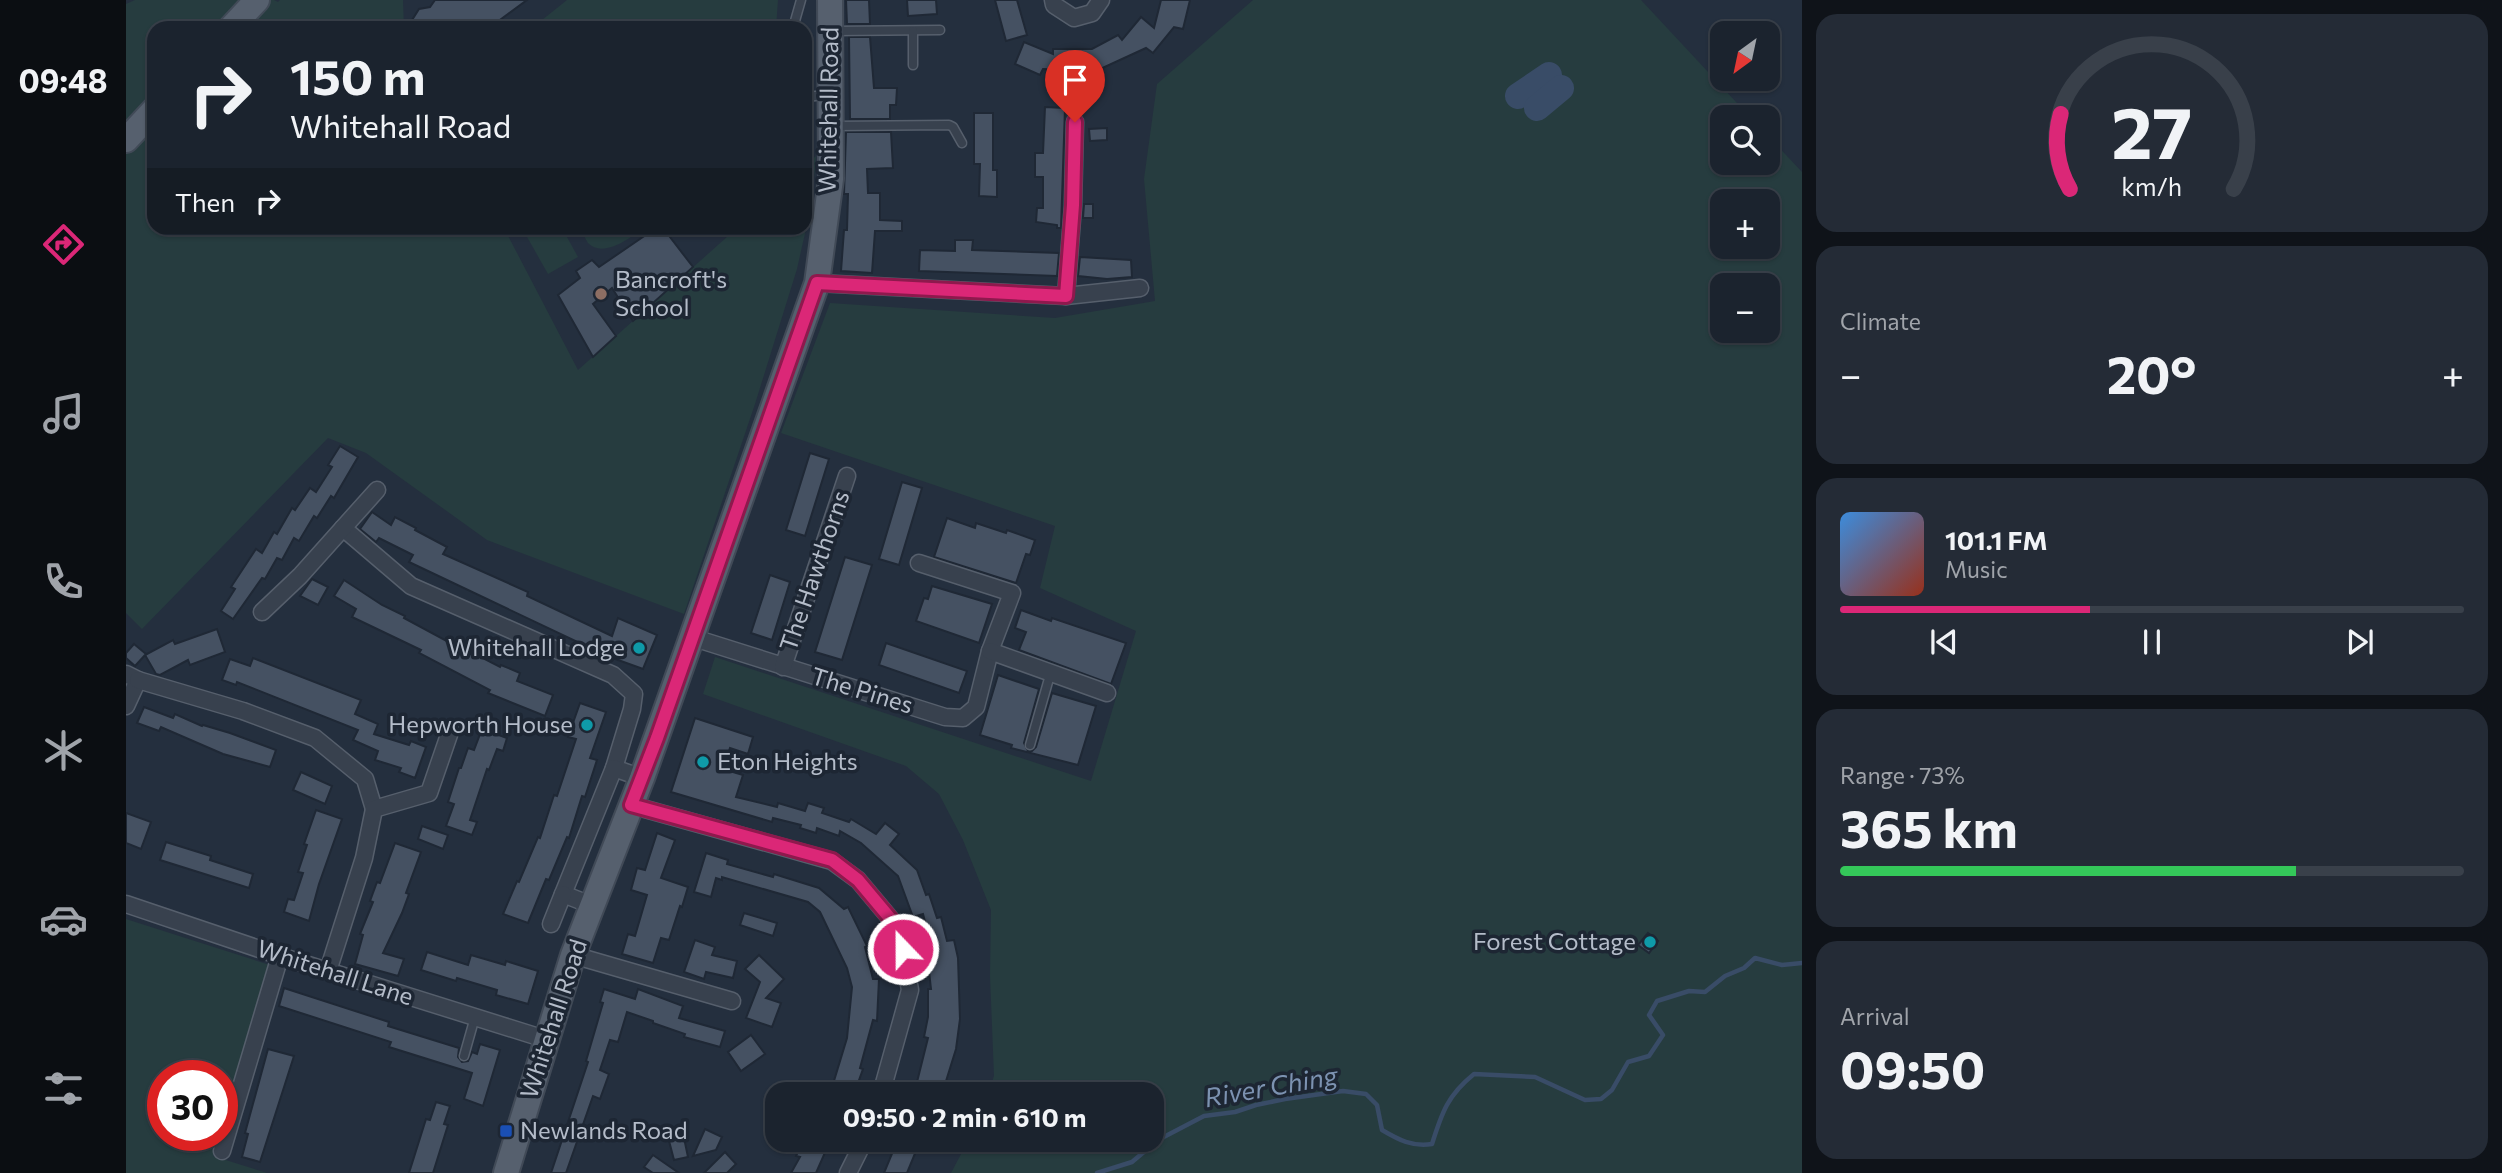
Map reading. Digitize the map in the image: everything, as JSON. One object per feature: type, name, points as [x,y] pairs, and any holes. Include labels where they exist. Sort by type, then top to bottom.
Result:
[{"type":"main road","points":[[238,21],[257,0]]},
{"type":"main road","name":"Whitehall Road","points":[[506,1173],[573,954],[642,778],[817,283],[831,179],[830,0]]},
{"type":"main road","points":[[126,140],[147,118]]},
{"type":"street","points":[[1053,0],[1054,5],[1074,18],[1091,13],[1101,0]]},
{"type":"street","points":[[1066,296],[1073,205],[1075,122]]},
{"type":"street","points":[[817,283],[1066,296],[1140,288]]},
{"type":"street","name":"The Hawthorns","points":[[783,667],[847,476]]},
{"type":"street","points":[[262,612],[300,576],[377,490]]},
{"type":"street","name":"Whitehall Road","points":[[343,528],[411,586],[613,675],[634,694],[614,768],[551,923]]},
{"type":"street","name":"The Pines","points":[[691,637],[945,717],[963,718],[976,707],[990,651],[1012,593],[919,563]]},
{"type":"street","points":[[990,651],[1107,693]]},
{"type":"street","points":[[126,706],[132,677],[315,738],[365,779],[374,809],[364,858],[328,971]]},
{"type":"street","points":[[374,809],[429,793],[451,729]]},
{"type":"street","points":[[614,768],[642,778]]},
{"type":"street","points":[[631,805],[832,860],[858,880],[899,929],[910,990],[884,1082]]},
{"type":"street","points":[[563,894],[591,905]]},
{"type":"street","name":"Whitehall Lane","points":[[126,904],[545,1039]]},
{"type":"street","points":[[573,954],[732,1001]]},
{"type":"street","points":[[222,1152],[281,956]]},
{"type":"street","points":[[848,1173],[858,1152]]},
{"type":"lane","points":[[795,21],[801,0]]},
{"type":"lane","points":[[913,30],[913,65]]},
{"type":"lane","points":[[830,32],[940,30]]},
{"type":"lane","points":[[812,96],[831,95]]},
{"type":"lane","points":[[831,126],[949,125],[953,127],[962,144]]},
{"type":"lane","points":[[1030,745],[1051,675]]},
{"type":"lane","points":[[464,1056],[475,1017]]},
{"type":"green space","points":[[135,0],[403,0],[404,21],[147,21],[147,235],[508,235],[578,370],[729,235],[805,235],[797,269],[755,404],[684,614],[487,540],[366,453],[328,438],[142,629],[126,613],[126,4]]},
{"type":"green space","points":[[567,0],[778,0],[776,21],[541,21]]},
{"type":"green space","points":[[1253,0],[1641,0],[1710,74],[1710,91],[1726,91],[1739,105],[1710,105],[1710,175],[1780,175],[1780,149],[1802,172],[1802,1173],[951,1173],[962,1152],[1164,1152],[1164,1082],[992,1082],[991,910],[963,840],[939,794],[906,766],[703,694],[715,657],[1091,781],[1136,631],[1040,588],[1055,526],[781,433],[830,303],[1055,318],[1155,301],[1144,179],[1157,84]]},
{"type":"green space","points":[[816,156],[812,202],[812,160]]},
{"type":"green space","points":[[526,235],[566,235],[578,257],[548,274]]},
{"type":"green space","points":[[584,235],[633,235],[609,248],[601,249],[588,243]]},
{"type":"green space","points":[[126,919],[273,966],[238,1075],[238,1060],[147,1060],[147,1151],[214,1151],[213,1156],[267,1173],[126,1173]]},
{"type":"building","points":[[435,0],[527,0],[498,21],[411,21],[419,9],[430,7]]},
{"type":"building","points":[[846,0],[869,0],[870,24],[847,24]]},
{"type":"building","points":[[907,0],[936,0],[937,14],[908,16]]},
{"type":"building","points":[[995,0],[1017,0],[1027,35],[1006,41]]},
{"type":"building","points":[[1161,0],[1190,0],[1183,29],[1174,27],[1153,53],[1146,48],[1096,71],[1043,69],[1040,75],[1015,64],[1024,42],[1053,54],[1053,49],[1092,49],[1118,35],[1122,40],[1141,17],[1154,28]]},
{"type":"building","points":[[849,37],[870,37],[874,88],[897,88],[896,105],[890,105],[890,119],[850,119]]},
{"type":"building","points":[[1045,107],[1065,108],[1061,228],[1036,222],[1037,208],[1043,208],[1043,177],[1035,177],[1035,153],[1043,153]]},
{"type":"building","points":[[974,113],[993,113],[993,170],[997,170],[997,197],[979,196],[980,164],[974,164]]},
{"type":"building","points":[[1107,128],[1107,140],[1090,141],[1089,129]]},
{"type":"building","points":[[846,132],[891,132],[893,168],[867,169],[868,193],[880,193],[880,220],[902,221],[902,231],[875,231],[872,273],[841,271],[844,230],[847,230],[848,194],[844,194]]},
{"type":"building","points":[[1084,204],[1093,204],[1093,218],[1083,218]]},
{"type":"building","points":[[646,235],[668,235],[693,267],[633,321],[612,288],[593,304],[616,336],[593,357],[558,295],[580,278],[576,271],[592,260],[599,267]]},
{"type":"building","points":[[955,240],[973,240],[972,250],[1059,253],[1057,276],[919,271],[920,250],[955,251]]},
{"type":"building","points":[[1080,257],[1131,260],[1132,277],[1107,279],[1078,276]]},
{"type":"building","points":[[340,446],[358,457],[334,498],[331,496],[317,518],[314,516],[299,541],[294,538],[282,560],[277,558],[265,579],[262,578],[233,619],[221,611],[235,589],[231,587],[256,549],[262,553],[274,532],[277,534],[292,508],[295,510],[310,488],[316,492],[332,467],[328,465]]},
{"type":"building","points":[[810,453],[829,459],[805,536],[786,530]]},
{"type":"building","points":[[902,482],[922,488],[899,565],[879,559]]},
{"type":"building","points":[[372,512],[391,525],[395,517],[447,547],[443,554],[528,592],[527,596],[612,636],[618,618],[657,635],[643,669],[607,656],[409,562],[413,555],[379,538],[376,542],[360,529]]},
{"type":"building","points":[[947,518],[975,528],[976,523],[1006,533],[1007,530],[1035,540],[1030,555],[1026,554],[1016,583],[934,557]]},
{"type":"building","points":[[845,557],[872,565],[842,660],[815,652]]},
{"type":"building","points":[[770,575],[790,582],[772,640],[751,633]]},
{"type":"building","points":[[312,579],[328,587],[318,605],[300,596]]},
{"type":"building","points":[[344,580],[382,605],[405,616],[404,618],[478,658],[479,656],[500,667],[501,665],[520,673],[517,681],[553,695],[545,716],[488,693],[490,690],[419,653],[421,650],[352,617],[356,609],[334,596]]},
{"type":"building","points":[[932,586],[992,604],[979,643],[916,621],[924,598],[928,599]]},
{"type":"building","points":[[1021,610],[1126,643],[1111,684],[1019,650],[1026,632],[1015,628]]},
{"type":"building","points":[[217,629],[225,652],[190,665],[188,660],[160,675],[156,674],[145,655],[173,640],[175,644]]},
{"type":"building","points":[[886,643],[967,671],[959,693],[879,665]]},
{"type":"building","points":[[134,644],[146,654],[135,666],[126,658],[126,653]]},
{"type":"building","points":[[253,658],[361,700],[355,714],[378,724],[374,734],[409,745],[411,741],[426,747],[415,778],[399,772],[401,768],[375,760],[378,751],[353,740],[358,730],[237,682],[236,685],[222,680],[230,659],[250,666]]},
{"type":"building","points":[[998,675],[1039,689],[1024,743],[1028,751],[1036,747],[1052,693],[1096,706],[1078,765],[1011,748],[1012,745],[980,735]]},
{"type":"building","points":[[580,703],[606,712],[590,758],[597,760],[569,838],[567,837],[549,880],[546,879],[528,923],[503,914],[538,837],[540,838],[554,795],[557,796],[576,739],[568,737]]},
{"type":"building","points":[[144,707],[173,718],[175,714],[202,726],[276,750],[270,767],[223,754],[161,727],[159,731],[137,723]]},
{"type":"building","points":[[695,718],[753,737],[748,754],[730,748],[723,769],[743,775],[736,797],[777,807],[778,803],[805,811],[808,803],[824,808],[822,813],[849,822],[851,819],[876,834],[885,823],[899,834],[890,845],[917,870],[937,918],[941,917],[947,941],[954,940],[958,958],[960,1019],[956,1049],[946,1082],[917,1082],[928,1038],[924,1037],[928,1017],[928,989],[931,989],[926,945],[931,945],[923,914],[913,917],[898,876],[861,843],[840,831],[839,836],[817,828],[816,833],[800,828],[801,825],[773,818],[772,822],[671,792]]},
{"type":"building","points":[[482,729],[507,738],[503,751],[497,749],[489,770],[487,769],[470,820],[477,822],[472,835],[446,826],[454,804],[448,802],[468,748],[474,750]]},
{"type":"building","points":[[301,772],[332,786],[325,804],[293,790]]},
{"type":"building","points":[[316,810],[342,819],[309,921],[284,912],[288,899],[294,900],[303,873],[298,872]]},
{"type":"building","points":[[126,813],[151,822],[141,849],[126,843]]},
{"type":"building","points":[[422,826],[448,835],[443,849],[418,839]]},
{"type":"building","points":[[657,833],[675,840],[661,878],[688,887],[669,940],[661,938],[653,963],[622,954],[628,934],[635,936],[647,895],[631,890],[637,868],[645,870]]},
{"type":"building","points":[[166,842],[211,856],[210,860],[253,874],[249,888],[160,860]]},
{"type":"building","points":[[395,843],[421,852],[406,893],[409,894],[402,913],[383,953],[404,959],[398,976],[355,964],[363,935],[360,934],[373,902],[370,901]]},
{"type":"building","points":[[706,853],[728,860],[727,864],[773,877],[774,874],[819,888],[844,909],[848,907],[867,946],[865,947],[873,979],[879,979],[877,1021],[873,1020],[858,1082],[834,1082],[847,1038],[852,987],[847,968],[820,912],[808,902],[722,877],[722,880],[716,878],[711,897],[694,892]]},
{"type":"building","points":[[744,913],[777,923],[773,936],[740,925]]},
{"type":"building","name":"Forest Cottage","points":[[1648,933],[1658,941],[1649,953],[1638,945]]},
{"type":"building","points":[[695,940],[715,947],[712,955],[737,961],[733,978],[706,972],[704,979],[684,972]]},
{"type":"building","points":[[427,952],[468,965],[471,955],[505,965],[506,961],[538,971],[528,1004],[496,995],[497,990],[421,970]]},
{"type":"building","points":[[759,955],[784,979],[766,998],[781,1003],[772,1027],[746,1018],[760,982],[745,969]]},
{"type":"building","points":[[284,988],[389,1022],[388,1026],[459,1048],[458,1057],[462,1062],[468,1061],[472,1052],[477,1054],[480,1044],[500,1050],[483,1106],[464,1099],[472,1073],[389,1047],[391,1042],[279,1006]]},
{"type":"building","points":[[604,989],[635,999],[638,989],[683,1006],[679,1018],[725,1031],[720,1047],[684,1037],[685,1034],[627,1012],[618,1042],[610,1040],[600,1070],[609,1074],[600,1099],[593,1096],[566,1173],[551,1173],[588,1062],[586,1061],[603,1003],[600,1002]]},
{"type":"building","points":[[751,1035],[765,1054],[741,1071],[728,1052]]},
{"type":"building","points":[[268,1049],[294,1056],[260,1162],[242,1157],[248,1134],[245,1133]]},
{"type":"building","points":[[436,1102],[450,1106],[444,1124],[448,1125],[433,1173],[409,1173],[426,1119],[430,1120]]},
{"type":"building","points":[[705,1129],[722,1137],[716,1150],[693,1156]]},
{"type":"building","points":[[683,1133],[688,1157],[674,1160],[668,1137]]},
{"type":"building","points":[[725,1152],[736,1164],[727,1173],[704,1173]]},
{"type":"building","points":[[798,1152],[825,1152],[816,1173],[791,1173],[800,1157],[796,1156]]},
{"type":"building","points":[[893,1152],[916,1152],[907,1173],[884,1173]]},
{"type":"building","points":[[653,1155],[679,1173],[653,1173],[644,1167]]},
{"type":"waterway","points":[[1518,96],[1549,75]]},
{"type":"waterway","points":[[1537,108],[1561,88]]},
{"type":"waterway","name":"River Ching","points":[[1097,1173],[1132,1162],[1158,1140],[1204,1116],[1235,1112],[1285,1099],[1343,1091],[1366,1094],[1377,1105],[1382,1130],[1406,1142],[1425,1145],[1432,1144],[1447,1105],[1458,1089],[1474,1074],[1535,1077],[1585,1100],[1601,1099],[1612,1090],[1628,1062],[1649,1056],[1663,1035],[1649,1015],[1657,1001],[1689,991],[1705,992],[1755,958],[1782,965],[1802,963]]},
{"type":"place","name":"Bancroft's School","points":[[601,294]]},
{"type":"place","name":"Whitehall Lodge","points":[[639,648]]},
{"type":"place","name":"Hepworth House","points":[[587,725]]},
{"type":"place","name":"Eton Heights","points":[[703,762]]},
{"type":"place","name":"Forest Cottage","points":[[1650,942]]},
{"type":"place","name":"Newlands Road","points":[[506,1131]]},
{"type":"route","points":[[903,949],[899,929],[858,880],[832,860],[631,805],[817,283],[1066,296],[1073,205],[1075,122]]}]
